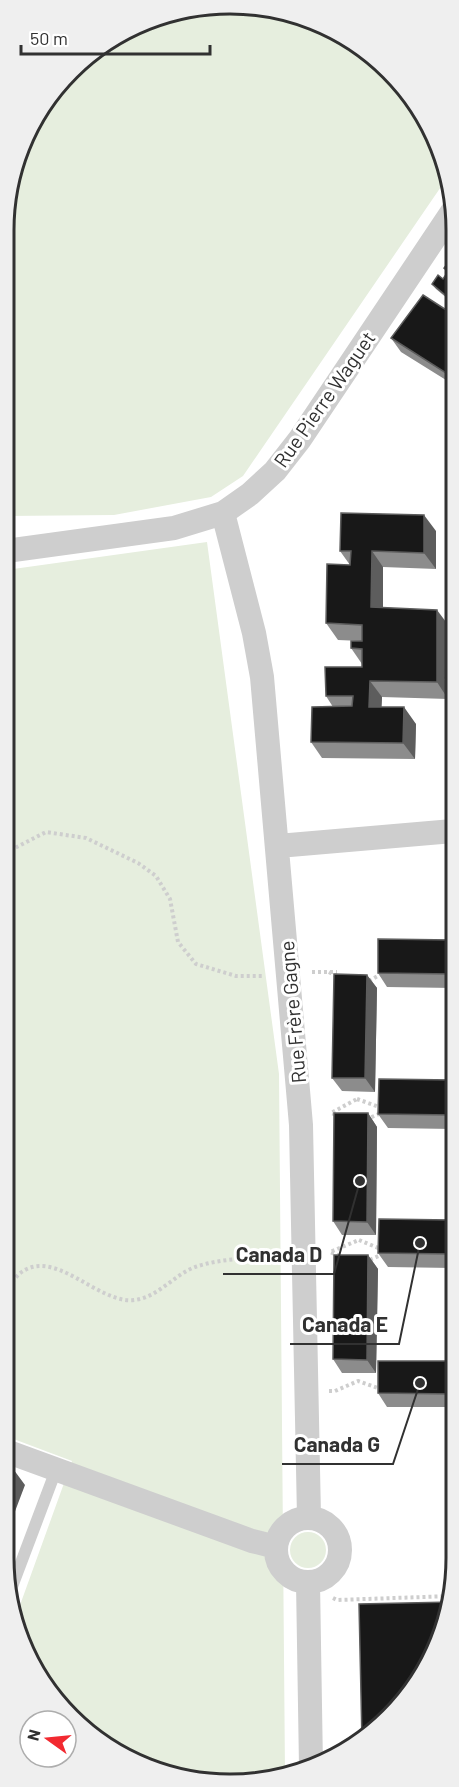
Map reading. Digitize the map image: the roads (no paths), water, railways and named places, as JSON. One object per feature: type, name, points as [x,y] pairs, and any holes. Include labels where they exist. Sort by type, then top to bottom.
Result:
[{"type":"street","name":"Rue Pierre Waguet","points":[[14,550],[174,528],[223,513],[250,494],[288,455],[445,222]]},
{"type":"street","name":"Rue Frère Gagne","points":[[223,513],[259,654],[278,846],[302,1137],[309,1517]]},
{"type":"street","points":[[278,846],[446,832]]},
{"type":"street","points":[[14,1454],[252,1541],[276,1547]]},
{"type":"street","points":[[309,1517],[331,1526],[339,1540],[341,1552],[338,1564],[331,1573],[320,1580],[308,1582],[296,1580],[283,1570],[277,1559],[276,1547],[281,1533],[288,1524],[309,1517]]},
{"type":"street","points":[[308,1582],[311,1757]]},
{"type":"lane","points":[[15,1580],[56,1470]]},
{"type":"place","name":"Canada D","points":[[360,1181]]},
{"type":"place","name":"Canada E","points":[[420,1243]]},
{"type":"place","name":"Canada G","points":[[420,1383]]}]
